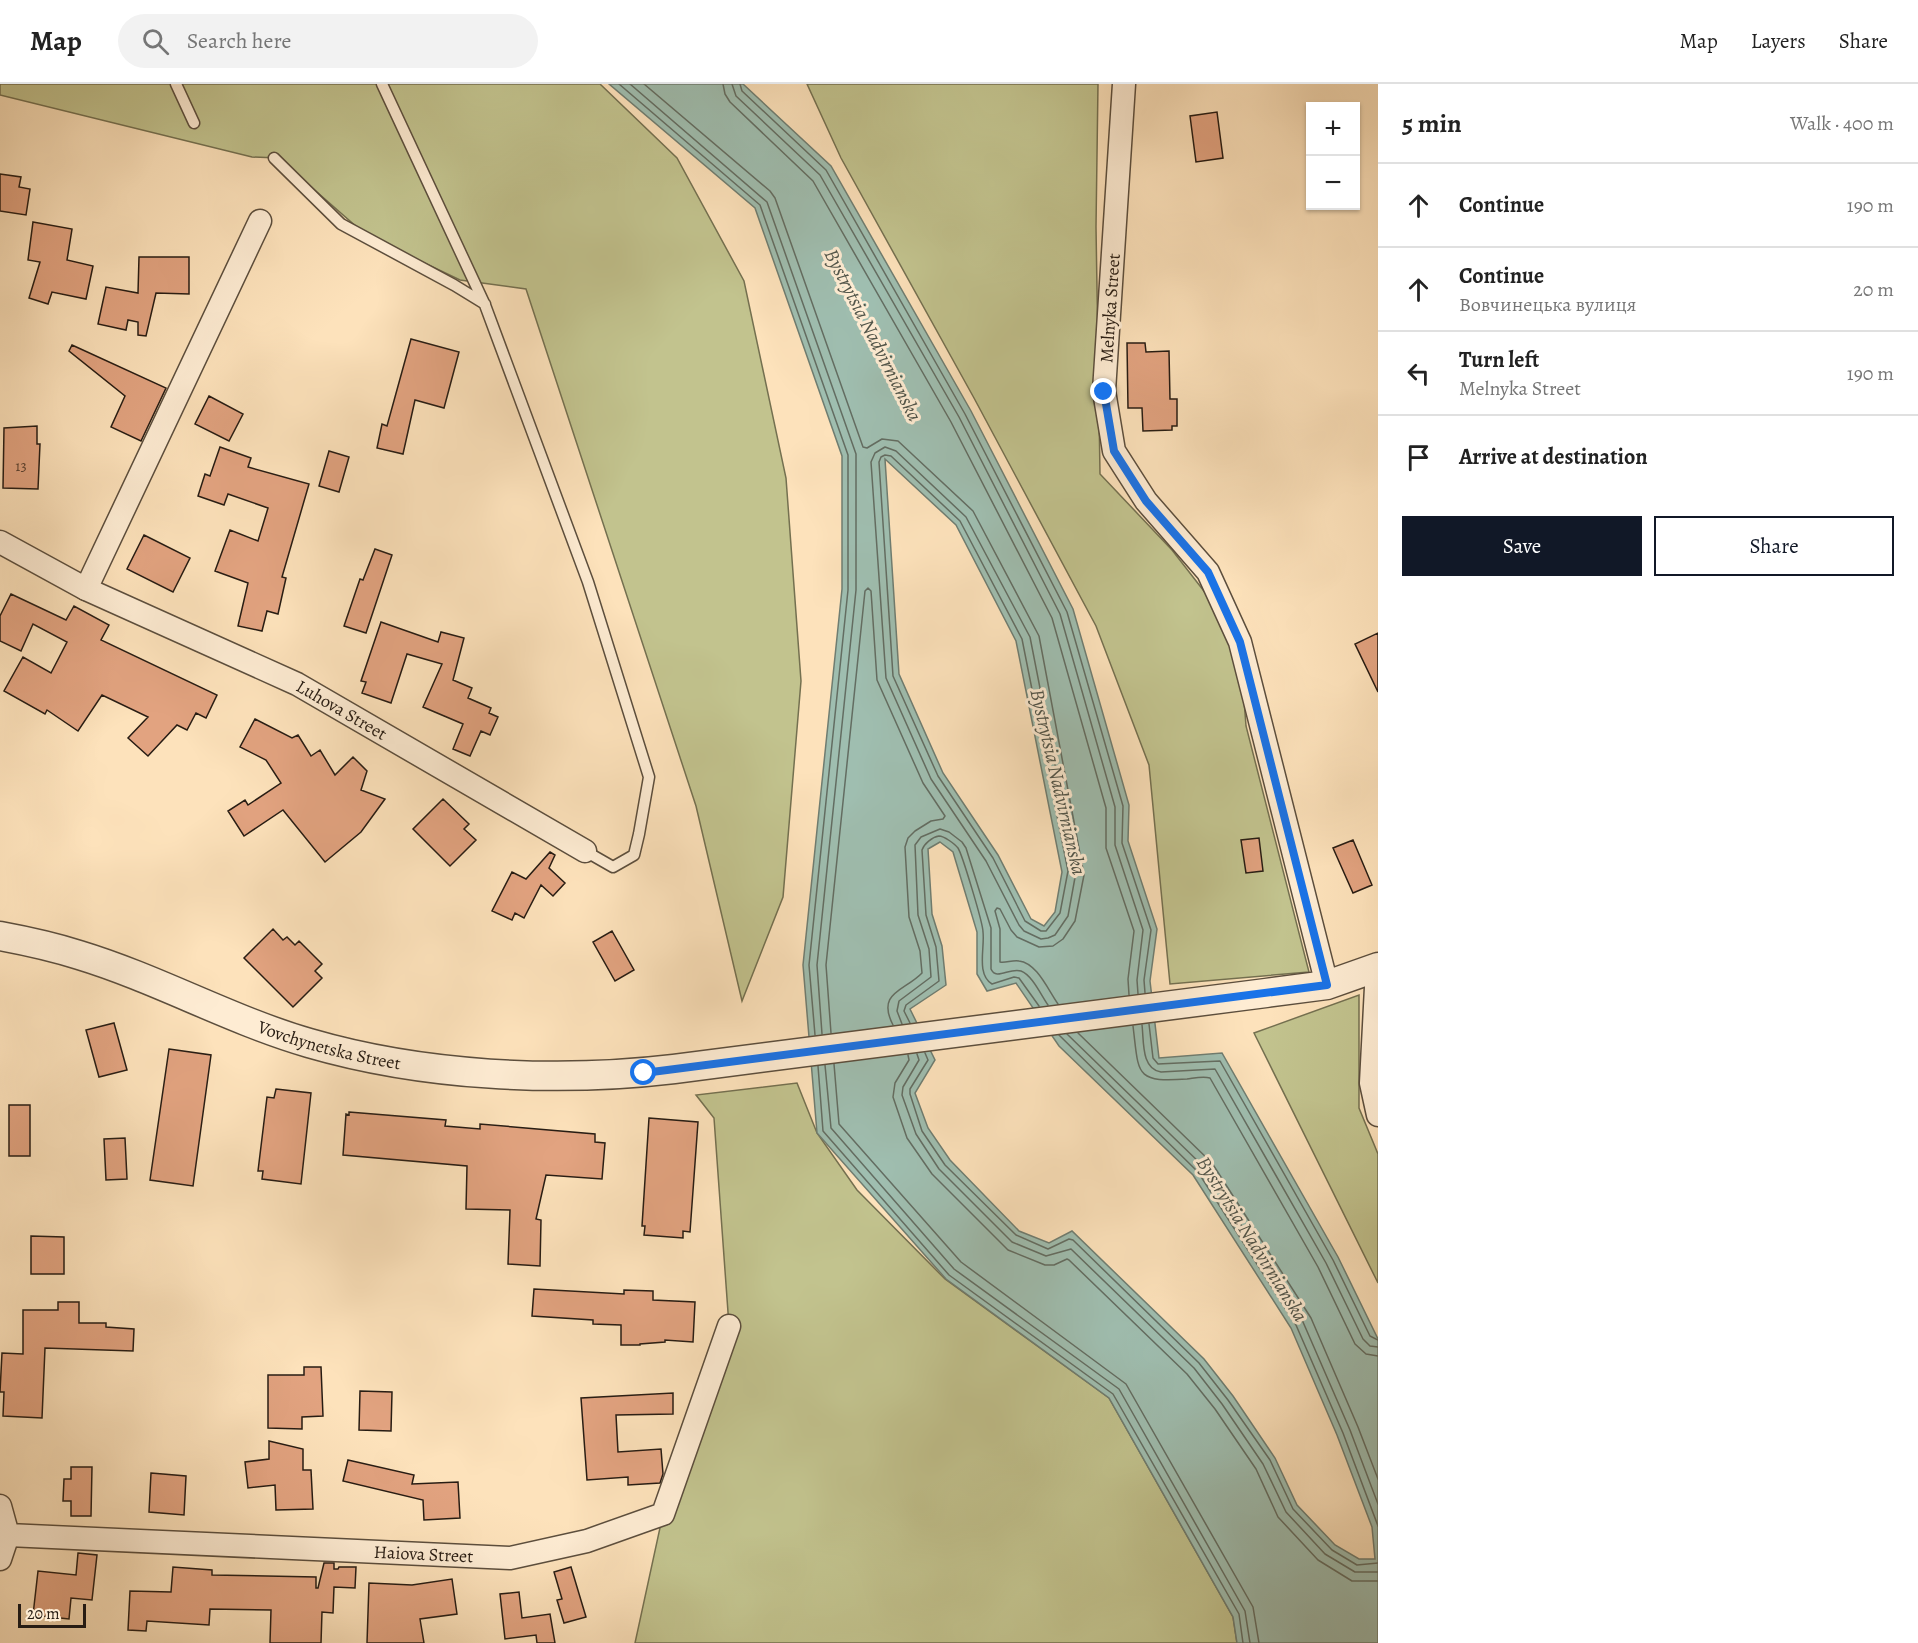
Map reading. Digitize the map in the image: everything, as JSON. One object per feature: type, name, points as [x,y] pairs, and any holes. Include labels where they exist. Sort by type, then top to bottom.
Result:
[{"type":"street","name":"Melnyka Street","points":[[1124,84],[1104,392],[1114,451],[1146,501],[1208,572],[1240,642],[1327,985]]},
{"type":"street","points":[[86,589],[260,221]]},
{"type":"street","name":"Luhova Street","points":[[0,542],[86,589],[297,684],[585,851]]},
{"type":"street","name":"Vovchynetska Street","points":[[0,936],[80,955],[249,1023],[365,1057],[464,1071],[550,1076],[644,1073],[1266,993],[1327,985],[1378,968]]},
{"type":"street","points":[[1378,968],[1371,1083],[1378,1115]]},
{"type":"street","name":"Haiova Street","points":[[8,1535],[510,1558],[587,1541],[663,1514],[729,1326]]},
{"type":"street","points":[[0,1506],[8,1535],[0,1559]]},
{"type":"lane","points":[[176,84],[194,123]]},
{"type":"lane","points":[[382,84],[485,305],[588,582],[649,777],[634,855],[613,867],[585,851]]},
{"type":"lane","points":[[274,158],[341,224],[454,285],[485,305]]},
{"type":"green space","points":[[0,84],[600,84],[677,158],[744,281],[786,478],[801,681],[783,897],[742,1001],[696,806],[526,289],[460,280],[366,235],[278,158],[252,157],[0,95]]},
{"type":"green space","points":[[807,84],[1098,84],[1096,227],[1100,474],[1172,550],[1214,604],[1242,674],[1246,726],[1309,972],[1170,984],[1149,765],[1096,626],[974,398],[841,158]]},
{"type":"green space","points":[[1359,995],[1359,1108],[1378,1154],[1378,1283],[1254,1033]]},
{"type":"green space","points":[[797,1083],[817,1133],[857,1190],[945,1279],[1109,1398],[1233,1617],[1237,1643],[635,1643],[663,1514],[729,1326],[714,1118],[696,1095]]},
{"type":"water","name":"Bystrytsia Nadvirnianska","points":[[609,84],[743,84],[831,166],[971,411],[1073,609],[1129,805],[1128,841],[1157,929],[1150,981],[1159,1058],[1222,1053],[1338,1257],[1378,1339],[1378,1643],[1237,1643],[1233,1617],[1109,1398],[946,1279],[817,1133],[803,965],[842,589],[842,456],[755,208]],"holes":[[[885,459],[956,525],[1016,641],[1062,872],[1055,912],[1044,926],[1031,919],[998,855],[943,773],[899,674]],[[940,842],[953,852],[977,932],[977,974],[987,991],[1016,983],[1059,1046],[1193,1175],[1291,1328],[1337,1435],[1372,1527],[1375,1559],[1359,1559],[1335,1545],[1297,1505],[1275,1458],[1233,1396],[1204,1359],[1072,1231],[1049,1243],[1019,1231],[950,1160],[928,1128],[915,1093],[935,1060],[910,1009],[946,985],[942,946],[932,914],[928,849]]]},
{"type":"building","points":[[1217,112],[1223,158],[1196,162],[1190,116]]},
{"type":"building","points":[[0,174],[21,177],[19,187],[30,189],[26,215],[0,211]]},
{"type":"building","points":[[33,222],[72,229],[67,260],[93,266],[86,299],[52,292],[48,304],[29,298],[40,262],[28,260]]},
{"type":"building","points":[[139,257],[189,257],[189,294],[156,293],[146,336],[138,335],[138,322],[128,320],[126,330],[98,324],[106,287],[138,293]]},
{"type":"building","points":[[411,339],[459,352],[444,408],[415,400],[403,454],[377,448],[382,424],[387,426]]},
{"type":"building","points":[[1127,343],[1145,343],[1146,352],[1169,351],[1170,399],[1177,399],[1177,426],[1172,426],[1172,430],[1143,431],[1142,408],[1128,408]]},
{"type":"building","points":[[72,345],[166,388],[141,441],[111,427],[125,396],[69,351]]},
{"type":"building","points":[[209,396],[243,414],[229,441],[195,424]]},
{"type":"building","points":[[37,426],[37,444],[40,444],[38,489],[3,488],[4,428]]},
{"type":"building","points":[[220,447],[251,458],[248,467],[309,484],[282,577],[286,578],[278,614],[267,611],[262,631],[238,626],[248,583],[215,571],[230,530],[258,541],[268,508],[228,494],[224,505],[198,496],[205,474],[210,476]]},
{"type":"building","points":[[329,451],[349,457],[339,492],[319,486]]},
{"type":"building","points":[[144,535],[190,558],[173,592],[127,569]]},
{"type":"building","points":[[375,549],[392,555],[366,633],[344,626],[360,579],[363,580]]},
{"type":"building","points":[[11,594],[66,620],[74,606],[109,625],[101,640],[217,695],[206,718],[196,713],[187,730],[177,725],[148,756],[128,738],[148,717],[102,695],[78,731],[47,710],[45,714],[4,691],[23,657],[51,673],[67,642],[33,624],[21,651],[0,641],[0,616]]},
{"type":"building","points":[[381,622],[438,642],[441,632],[464,638],[453,680],[472,688],[468,698],[491,708],[489,713],[498,717],[490,735],[481,731],[470,756],[453,749],[463,724],[423,707],[442,664],[407,654],[391,703],[362,693],[366,682],[361,681]]},
{"type":"building","points":[[1378,633],[1378,692],[1355,644]]},
{"type":"building","points":[[255,719],[292,738],[298,735],[311,756],[320,750],[335,775],[353,757],[367,771],[361,790],[385,799],[361,832],[325,862],[283,810],[244,836],[228,811],[245,800],[248,805],[281,783],[266,760],[240,747]]},
{"type":"building","points":[[443,799],[469,824],[464,829],[476,840],[450,866],[413,829]]},
{"type":"building","points":[[1259,838],[1263,871],[1246,873],[1241,840]]},
{"type":"building","points":[[1353,840],[1372,885],[1353,893],[1333,848]]},
{"type":"building","points":[[550,852],[555,855],[549,868],[565,883],[553,896],[541,885],[524,918],[515,913],[512,920],[492,911],[512,872],[526,879]]},
{"type":"building","points":[[273,929],[283,940],[287,937],[295,945],[299,941],[322,964],[315,971],[322,978],[293,1007],[244,958]]},
{"type":"building","points":[[612,931],[634,970],[615,981],[593,942]]},
{"type":"building","points":[[114,1023],[127,1070],[99,1077],[86,1030]]},
{"type":"building","points":[[169,1049],[211,1055],[193,1186],[150,1180]]},
{"type":"building","points":[[276,1089],[311,1093],[301,1184],[262,1179],[263,1171],[258,1171],[267,1097],[274,1098]]},
{"type":"building","points":[[9,1105],[30,1105],[30,1156],[9,1156]]},
{"type":"building","points":[[349,1112],[446,1120],[445,1126],[480,1129],[480,1124],[595,1134],[595,1142],[605,1143],[602,1179],[546,1175],[536,1219],[541,1220],[540,1266],[508,1264],[510,1210],[466,1209],[467,1166],[343,1155],[346,1114],[349,1115]]},
{"type":"building","points":[[649,1118],[698,1122],[690,1232],[683,1231],[683,1238],[644,1235],[645,1226],[642,1226]]},
{"type":"building","points":[[125,1138],[127,1179],[106,1180],[104,1139]]},
{"type":"building","points":[[31,1236],[64,1237],[64,1274],[31,1274]]},
{"type":"building","points":[[534,1289],[624,1294],[624,1290],[653,1291],[653,1300],[695,1302],[693,1342],[665,1340],[665,1342],[640,1345],[621,1345],[621,1325],[593,1324],[593,1320],[532,1316]]},
{"type":"building","points":[[58,1302],[79,1302],[79,1323],[106,1323],[106,1327],[134,1329],[133,1351],[45,1348],[42,1418],[3,1416],[4,1392],[0,1392],[2,1353],[23,1354],[23,1310],[58,1310]]},
{"type":"building","points":[[304,1367],[321,1367],[323,1416],[302,1417],[302,1429],[268,1428],[268,1375],[304,1375]]},
{"type":"building","points":[[360,1391],[392,1392],[391,1431],[359,1430]]},
{"type":"building","points":[[673,1393],[673,1414],[616,1415],[618,1452],[661,1449],[663,1474],[660,1483],[628,1485],[628,1477],[587,1480],[581,1398]]},
{"type":"building","points":[[269,1441],[303,1449],[303,1470],[311,1470],[313,1509],[276,1510],[275,1485],[248,1488],[245,1462],[269,1459]]},
{"type":"building","points":[[348,1460],[414,1475],[412,1484],[458,1482],[460,1518],[424,1520],[423,1500],[343,1481]]},
{"type":"building","points":[[71,1467],[92,1467],[91,1516],[71,1516],[71,1501],[63,1501],[64,1479],[71,1479]]},
{"type":"building","points":[[151,1473],[186,1476],[184,1515],[149,1512]]},
{"type":"building","points":[[78,1553],[97,1555],[92,1600],[71,1598],[69,1619],[33,1615],[38,1571],[76,1575]]},
{"type":"building","points":[[324,1563],[334,1563],[334,1569],[356,1567],[355,1588],[334,1587],[333,1613],[322,1612],[321,1643],[270,1643],[271,1610],[210,1609],[209,1625],[147,1621],[146,1631],[128,1630],[130,1591],[171,1592],[173,1567],[212,1570],[212,1575],[316,1577],[316,1588],[318,1588]]},
{"type":"building","points":[[571,1567],[586,1617],[564,1623],[557,1600],[562,1599],[554,1572]]},
{"type":"building","points":[[452,1579],[457,1614],[420,1619],[424,1643],[367,1643],[369,1583],[412,1585]]},
{"type":"building","points":[[519,1592],[522,1618],[550,1614],[555,1643],[537,1643],[536,1635],[505,1639],[500,1594]]},
{"type":"route","points":[[644,1073],[1327,985],[1240,642],[1208,572],[1146,501],[1114,451],[1104,392]]}]
